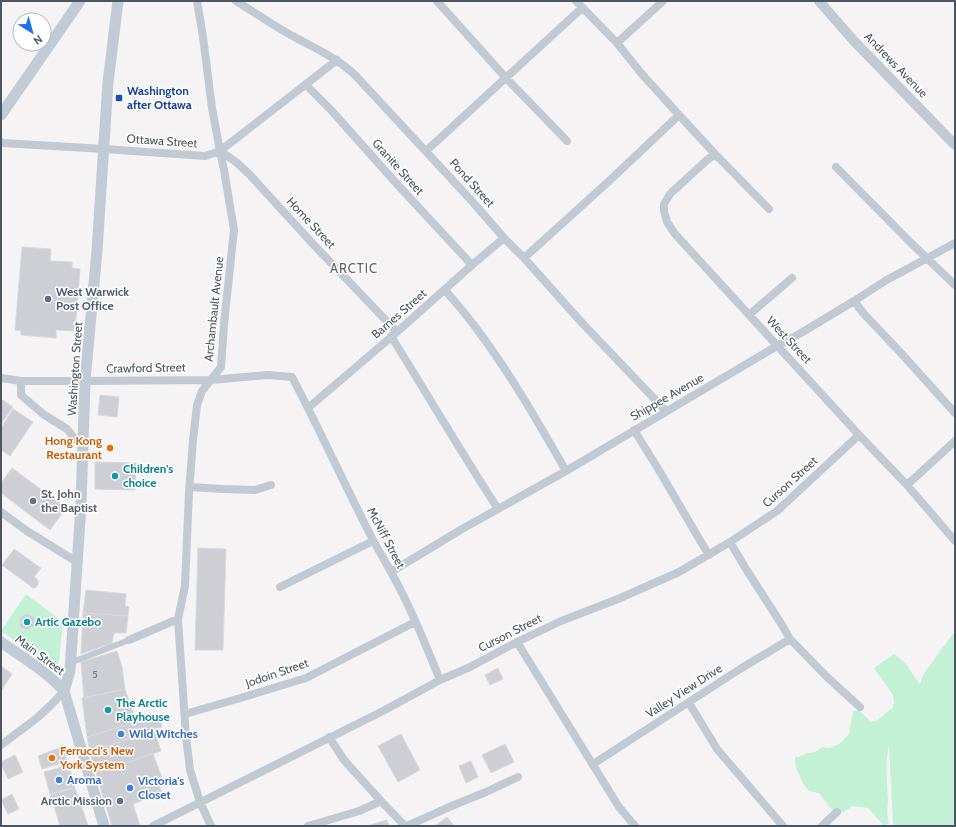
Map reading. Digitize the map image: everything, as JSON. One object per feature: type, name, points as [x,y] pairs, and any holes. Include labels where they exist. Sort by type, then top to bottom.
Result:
[{"type":"main road","points":[[1,115],[80,1]]},
{"type":"main road","name":"Washington Street","points":[[64,690],[70,671],[84,443],[85,381],[97,251],[108,82],[118,1]]},
{"type":"main road","name":"Main Street","points":[[1,642],[47,675],[64,690],[104,826]]},
{"type":"street","name":"Archambault Avenue","points":[[197,1],[212,108],[234,230],[221,367],[202,391],[197,405],[193,440],[185,586],[178,619],[184,714],[190,770],[200,802],[211,826]]},
{"type":"street","name":"Pond Street","points":[[236,1],[287,33],[337,60],[348,68],[666,411]]},
{"type":"street","points":[[437,1],[506,78],[567,141]]},
{"type":"street","points":[[576,1],[617,43],[641,73],[715,154],[769,209]]},
{"type":"street","points":[[617,43],[663,1]]},
{"type":"street","name":"Andrews Avenue","points":[[820,1],[854,41],[955,145]]},
{"type":"street","points":[[426,151],[582,8]]},
{"type":"street","name":"Ottawa Street","points":[[1,142],[205,156],[220,151],[337,60]]},
{"type":"street","name":"Granite Street","points":[[306,85],[331,110],[472,265]]},
{"type":"street","points":[[524,258],[679,115]]},
{"type":"street","name":"Home Street","points":[[220,151],[236,162],[249,174],[394,334],[431,400],[498,509]]},
{"type":"street","name":"West Street","points":[[715,154],[706,160],[670,194],[664,204],[667,222],[675,234],[858,435],[907,485],[955,541]]},
{"type":"street","points":[[836,167],[927,259],[955,285]]},
{"type":"street","name":"Barnes Street","points":[[308,408],[504,238]]},
{"type":"street","name":"Shippee Avenue","points":[[391,572],[462,529],[566,471],[885,282],[955,243]]},
{"type":"street","points":[[749,315],[792,278]]},
{"type":"street","points":[[445,290],[475,326],[493,352],[566,471]]},
{"type":"street","points":[[854,301],[864,314],[955,413]]},
{"type":"street","name":"Crawford Street","points":[[1,378],[20,381],[85,381],[211,380],[268,375],[292,377],[308,408]]},
{"type":"street","points":[[20,381],[21,395],[43,414],[67,429],[76,440],[84,443]]},
{"type":"street","name":"McNiff Street","points":[[308,408],[373,541],[391,572],[440,680]]},
{"type":"street","points":[[634,430],[709,555]]},
{"type":"street","name":"Curson Street","points":[[153,826],[517,642],[561,621],[679,572],[730,542],[777,511],[858,435]]},
{"type":"street","points":[[907,485],[955,441]]},
{"type":"street","points":[[190,487],[255,490],[270,485]]},
{"type":"street","points":[[1,512],[27,531],[77,562]]},
{"type":"street","points":[[280,587],[373,541]]},
{"type":"street","points":[[730,542],[790,639],[827,677],[860,707]]},
{"type":"street","points":[[70,663],[178,619]]},
{"type":"street","name":"Jodoin Street","points":[[184,714],[306,678],[415,622]]},
{"type":"street","name":"Valley View Drive","points":[[593,764],[790,639]]},
{"type":"street","points":[[517,642],[620,807],[635,826]]},
{"type":"street","points":[[1,745],[37,718],[64,690]]},
{"type":"street","points":[[689,703],[717,749],[783,826]]},
{"type":"street","points":[[329,737],[344,760],[406,826],[428,818],[518,777]]},
{"type":"street","points":[[308,826],[359,811],[381,801]]},
{"type":"street","points":[[822,826],[837,812]]},
{"type":"green space","points":[[26,594],[63,622],[59,663],[55,666],[52,666],[1,631]]},
{"type":"green space","points":[[955,631],[955,826],[894,826],[889,745],[887,758],[887,814],[889,823],[884,826],[868,808],[853,806],[837,816],[819,793],[809,791],[803,783],[796,768],[795,757],[815,752],[822,747],[829,748],[839,744],[849,734],[853,711],[860,711],[871,722],[878,720],[893,707],[894,702],[893,695],[874,668],[894,654],[904,662],[920,684],[923,675]]},
{"type":"building","name":"West Warwick Post Office","points":[[22,247],[51,249],[50,261],[72,262],[72,268],[80,269],[75,331],[56,330],[56,338],[21,335],[21,331],[15,330]]},
{"type":"building","points":[[100,395],[119,397],[117,417],[98,415]]},
{"type":"building","points":[[1,399],[13,407],[1,424]]},
{"type":"building","points":[[13,409],[33,422],[10,456],[1,450],[1,428]]},
{"type":"building","name":"Children's choice","points":[[95,462],[136,463],[135,490],[95,489]]},
{"type":"building","name":"St. John the Baptist","points":[[12,468],[66,508],[50,530],[1,493],[1,483]]},
{"type":"building","points":[[198,548],[226,549],[223,650],[195,650]]},
{"type":"building","points":[[14,549],[41,568],[34,577],[38,581],[36,587],[31,587],[2,565]]},
{"type":"building","points":[[86,590],[126,594],[125,606],[129,607],[128,616],[83,613]]},
{"type":"building","points":[[83,613],[128,616],[126,633],[114,633],[112,643],[81,654]]},
{"type":"building","name":"Artic Gazebo","points":[[27,614],[34,618],[35,625],[27,630],[20,627],[20,618]]},
{"type":"building","points":[[117,651],[122,667],[125,689],[84,698],[81,662]]},
{"type":"building","points":[[1,666],[12,674],[1,691]]},
{"type":"building","points":[[498,668],[503,679],[490,685],[485,675]]},
{"type":"building","name":"The Arctic Playhouse","points":[[125,689],[136,722],[87,737],[82,698]]},
{"type":"building","name":"Wild Witches","points":[[160,715],[162,727],[90,752],[87,737]]},
{"type":"building","points":[[154,730],[161,751],[96,773],[90,752]]},
{"type":"building","points":[[401,734],[420,770],[398,782],[378,746]]},
{"type":"building","points":[[505,744],[514,762],[491,773],[482,755]]},
{"type":"building","name":"Ferrucci's New York System","points":[[62,747],[67,761],[42,769],[38,756]]},
{"type":"building","name":"Victoria's Closet","points":[[153,754],[163,780],[158,782],[162,793],[133,804],[140,826],[112,826],[96,773]]},
{"type":"building","points":[[15,755],[23,772],[8,779],[1,762]]},
{"type":"building","points":[[471,761],[478,777],[466,783],[459,766]]},
{"type":"building","name":"Aroma","points":[[69,765],[75,787],[50,794],[44,772]]},
{"type":"building","points":[[75,788],[78,797],[53,805],[50,795]]},
{"type":"building","points":[[12,794],[19,809],[8,814],[1,800]]},
{"type":"building","points":[[79,798],[88,826],[60,826],[54,806]]},
{"type":"building","points":[[447,817],[454,826],[435,826]]},
{"type":"building","points":[[387,820],[389,826],[370,826],[370,825]]},
{"type":"place","name":"Washington after Ottawa","points":[[119,98]]},
{"type":"place","name":"West Warwick Post Office","points":[[48,299]]},
{"type":"place","name":"Hong Kong Restaurant","points":[[110,448]]},
{"type":"place","name":"Children's choice","points":[[115,476]]},
{"type":"place","name":"St. John the Baptist","points":[[33,501]]},
{"type":"place","name":"Artic Gazebo","points":[[27,622]]},
{"type":"place","name":"The Arctic Playhouse","points":[[108,710]]},
{"type":"place","name":"Wild Witches","points":[[121,734]]},
{"type":"place","name":"Ferrucci's New York System","points":[[52,758]]},
{"type":"place","name":"Aroma","points":[[59,780]]},
{"type":"place","name":"Victoria's Closet","points":[[130,788]]},
{"type":"place","name":"Arctic Mission","points":[[120,801]]},
{"type":"district","name":"ARCTIC","points":[[354,268]]}]
